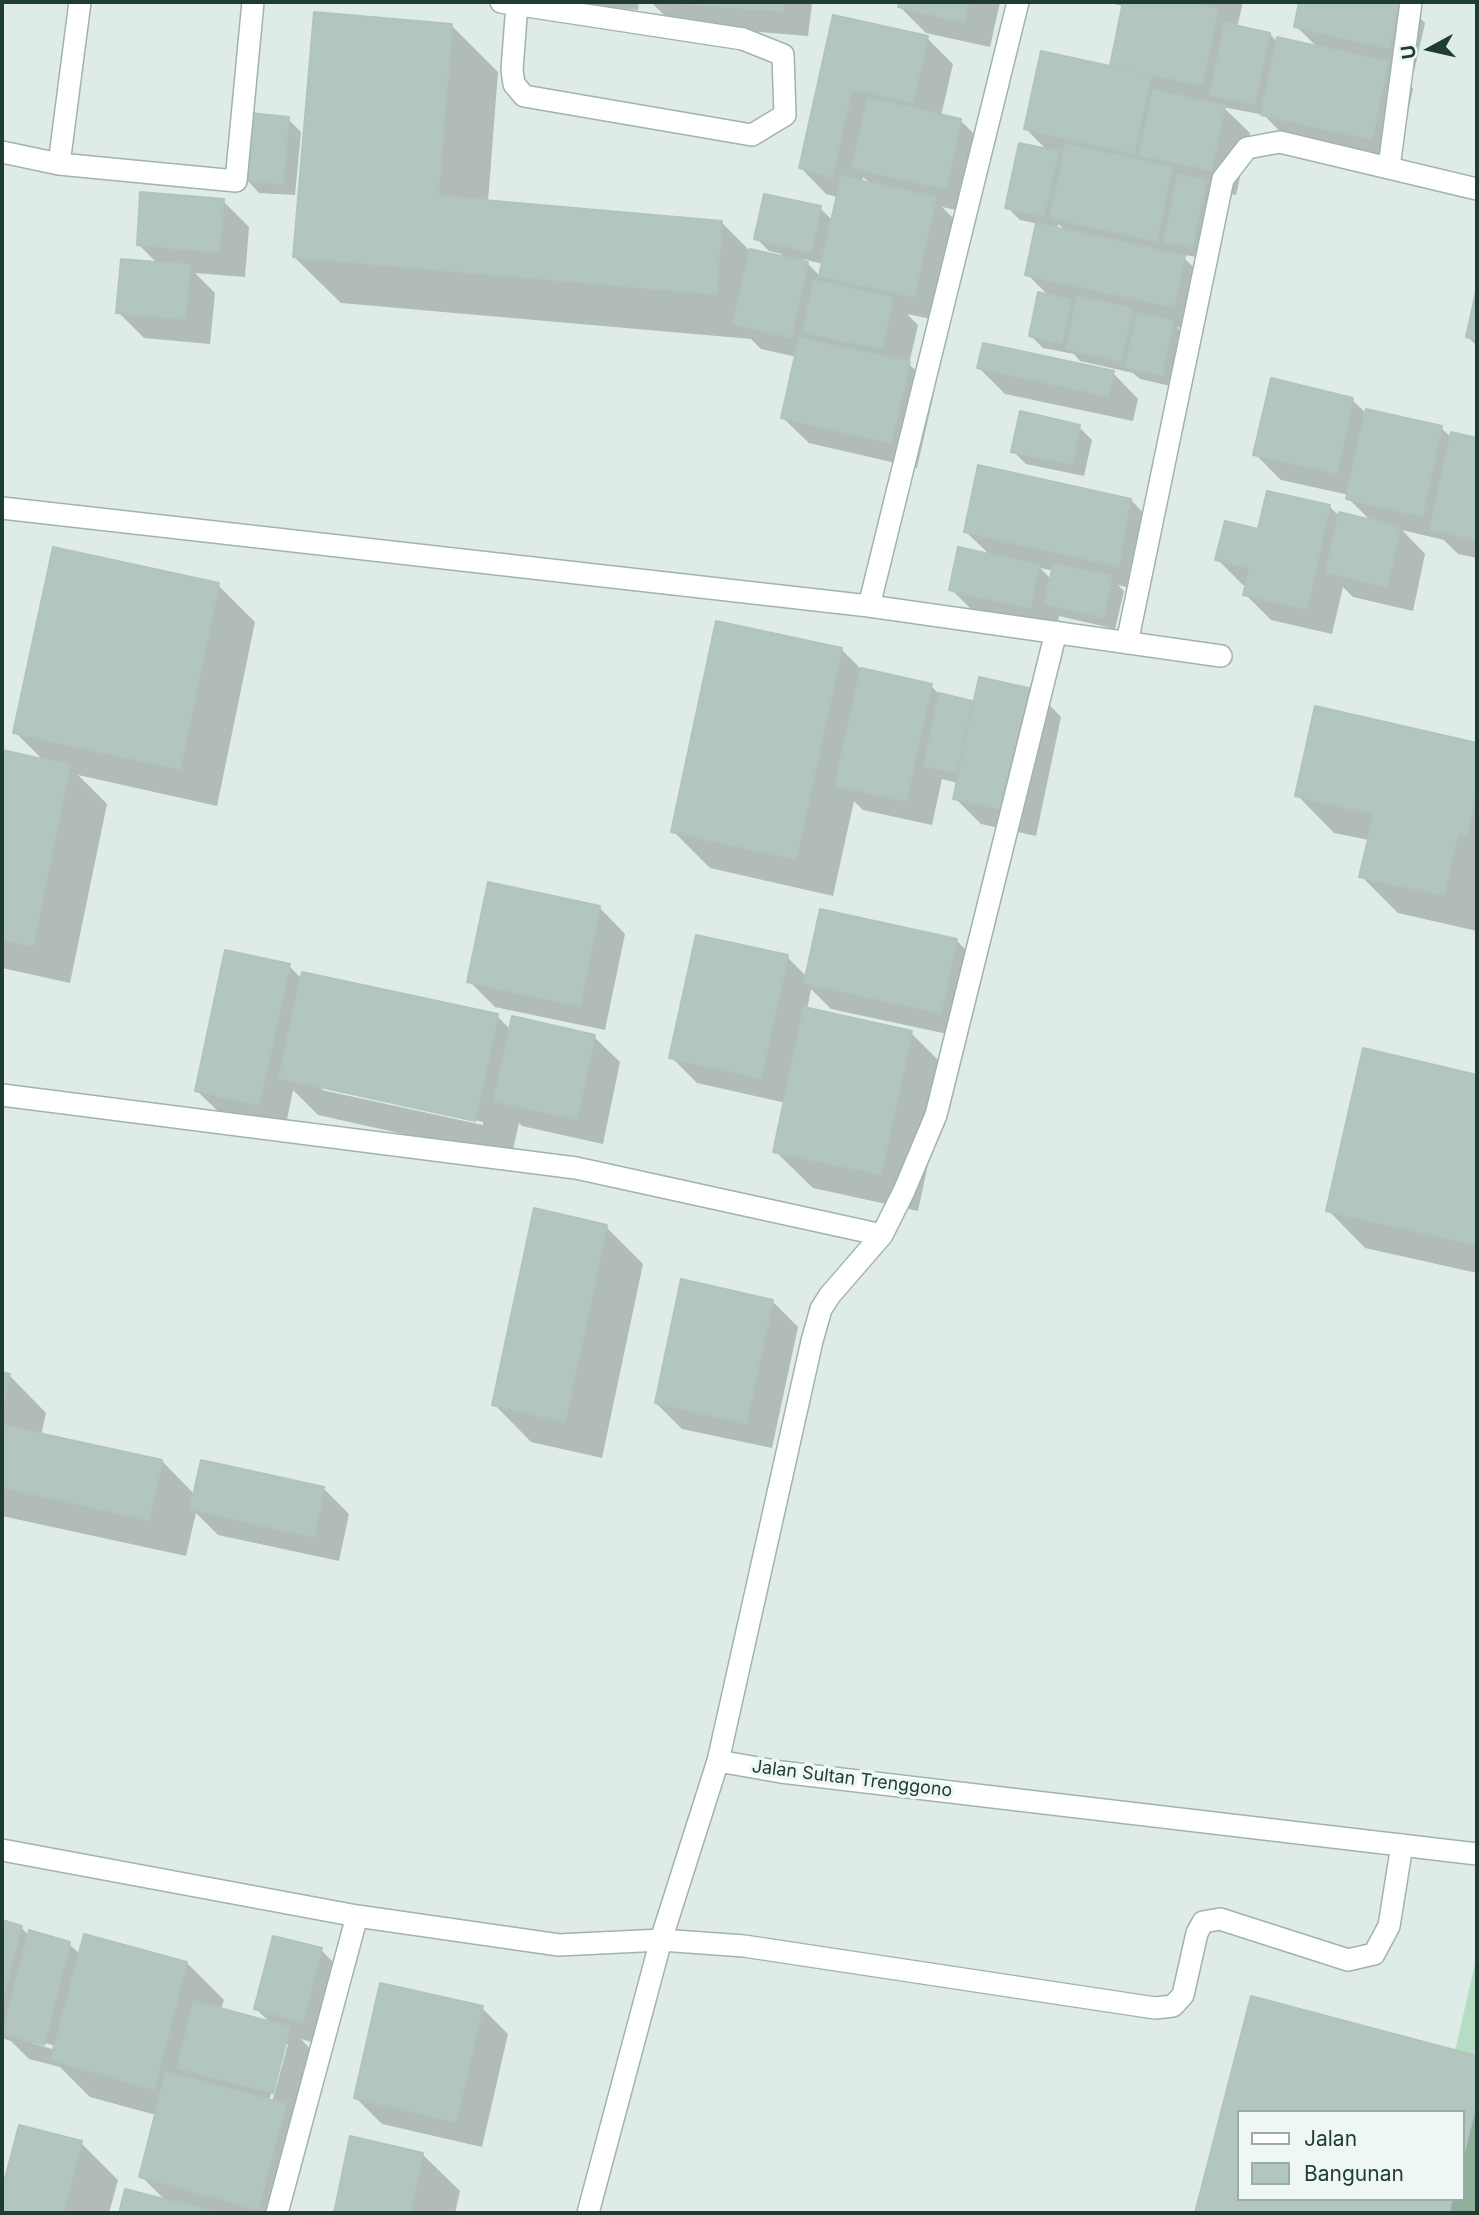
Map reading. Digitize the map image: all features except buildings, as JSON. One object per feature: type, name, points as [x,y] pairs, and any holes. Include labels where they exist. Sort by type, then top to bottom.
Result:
[{"type":"street","points":[[59,164],[80,2]]},
{"type":"street","points":[[2,152],[59,164],[236,181],[253,2]]},
{"type":"street","points":[[869,606],[1018,2]]},
{"type":"street","points":[[1389,167],[1411,2]]},
{"type":"street","points":[[509,3],[743,39],[783,55],[785,115],[752,135],[524,96],[514,85],[509,3]]},
{"type":"street","points":[[1127,643],[1223,179],[1247,148],[1280,142],[1477,188]]},
{"type":"street","points":[[2,508],[869,606],[1221,656]]},
{"type":"street","points":[[588,2213],[661,1940],[718,1761],[821,1309],[882,1235],[936,1115],[1056,632]]},
{"type":"street","points":[[2,1095],[576,1168],[882,1235]]},
{"type":"street","name":"Jalan Sultan Trenggono","points":[[718,1761],[781,1772],[1477,1854]]},
{"type":"street","points":[[2,1850],[357,1916],[559,1945],[661,1940],[744,1946],[1155,2008],[1173,2006],[1183,1995],[1197,1933],[1203,1922],[1220,1919],[1348,1960],[1374,1954],[1389,1926],[1402,1846]]},
{"type":"street","points":[[277,2213],[357,1916]]},
{"type":"green space","points":[[1477,1955],[1477,2213],[1421,2213],[1424,2201],[1465,2201],[1465,2110],[1463,2110],[1455,2051]]}]
